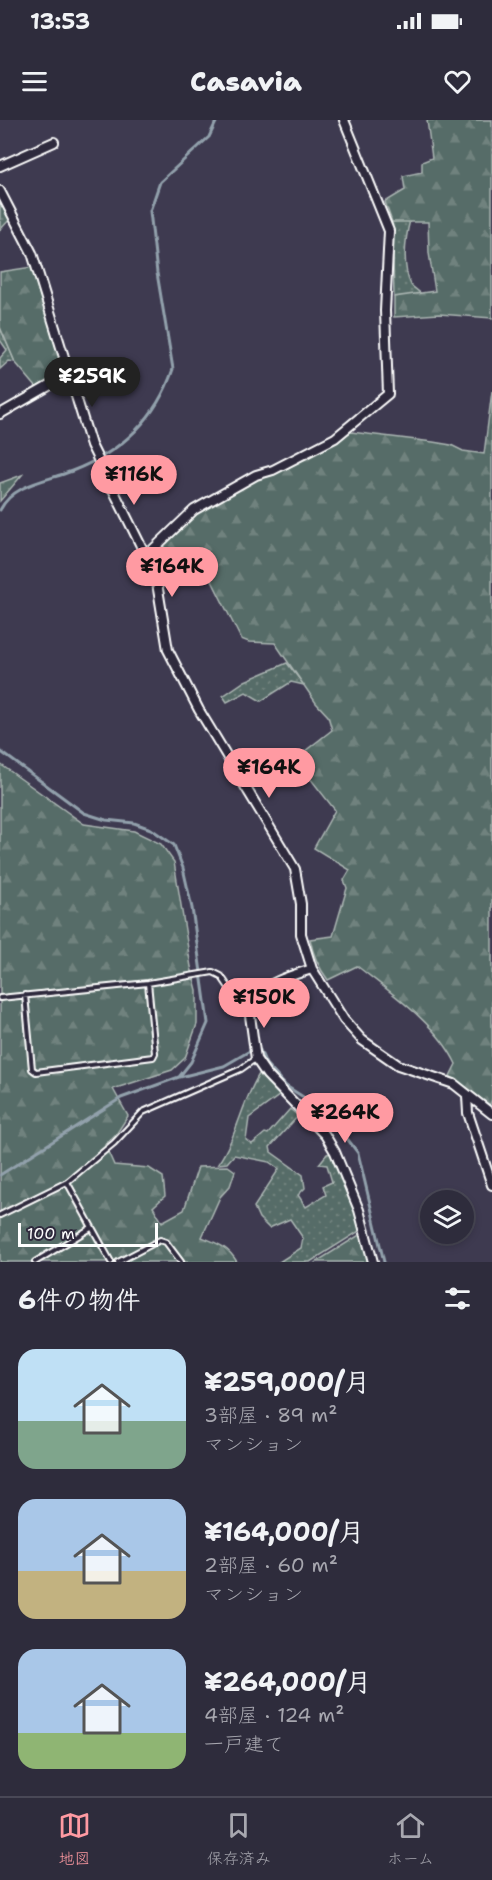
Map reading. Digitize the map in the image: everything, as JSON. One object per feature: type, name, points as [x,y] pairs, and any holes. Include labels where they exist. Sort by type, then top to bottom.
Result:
[{"type":"street","points":[[146,556],[194,510],[256,475],[273,470],[342,434],[388,394],[385,311],[389,231],[344,120]]},
{"type":"street","points":[[0,166],[54,142]]},
{"type":"street","points":[[0,191],[32,253],[93,450],[157,583],[168,650],[199,710],[295,869],[301,904],[301,934],[312,969],[344,1020],[362,1040],[398,1065],[440,1077],[492,1114]]},
{"type":"street","points":[[0,414],[68,375]]},
{"type":"street","points":[[312,969],[279,979],[256,993],[248,1001],[255,1059],[267,1075],[325,1135],[336,1152],[360,1210],[373,1262]]},
{"type":"street","points":[[467,1096],[468,1113],[492,1185]]},
{"type":"lane","points":[[0,998],[148,983],[218,973],[232,992],[248,1001]]},
{"type":"lane","points":[[25,995],[32,1069],[36,1072],[153,1057],[155,1053],[148,983]]},
{"type":"lane","points":[[0,1215],[67,1182],[114,1143],[143,1112],[232,1073],[255,1059]]},
{"type":"lane","points":[[67,1182],[111,1262]]},
{"type":"lane","points":[[35,1262],[91,1228]]},
{"type":"lane","points":[[118,1262],[160,1240],[166,1242],[181,1262]]},
{"type":"green space","points":[[427,120],[492,120],[492,318],[439,314],[394,317],[394,297],[435,291],[429,253],[428,222],[392,222],[385,202],[405,190],[403,176],[422,172],[422,162],[432,158]]},
{"type":"green space","points":[[0,199],[10,219],[0,230]]},
{"type":"green space","points":[[410,220],[406,244],[406,270],[411,285],[422,295],[394,297],[392,222]]},
{"type":"green space","points":[[32,267],[60,361],[55,377],[37,388],[15,362],[0,327],[0,272]]},
{"type":"green space","points":[[0,327],[15,362],[9,361],[0,369],[0,358],[7,350],[0,340]]},
{"type":"green space","points":[[492,391],[492,1099],[490,1105],[450,1076],[456,1064],[448,1050],[438,1036],[398,998],[357,966],[328,980],[321,970],[314,956],[310,939],[333,936],[347,888],[344,880],[350,870],[314,848],[335,810],[295,759],[332,730],[328,716],[316,703],[275,643],[249,642],[241,639],[210,577],[190,576],[175,580],[169,562],[158,549],[196,514],[257,477],[351,432],[433,442],[451,445],[463,451],[484,454]]},
{"type":"green space","points":[[22,475],[0,501],[0,483]]},
{"type":"green space","points":[[287,663],[304,685],[291,682],[261,701],[246,692],[227,702],[223,696],[245,681]]},
{"type":"green space","points":[[0,764],[84,824],[134,831],[161,844],[174,862],[191,967],[197,990],[197,1024],[185,1058],[172,1070],[113,1089],[128,1116],[117,1133],[105,1145],[114,1165],[149,1168],[163,1177],[165,1196],[153,1207],[162,1222],[184,1210],[198,1167],[228,1166],[235,1171],[230,1186],[220,1197],[202,1237],[226,1249],[237,1262],[0,1262]]},
{"type":"green space","points":[[261,1071],[280,1095],[249,1118],[246,1140],[252,1144],[265,1133],[268,1134],[290,1109],[298,1116],[270,1147],[271,1152],[303,1175],[305,1188],[298,1195],[306,1207],[326,1195],[323,1186],[332,1182],[327,1165],[319,1164],[327,1154],[332,1153],[355,1206],[361,1230],[310,1262],[279,1262],[301,1248],[303,1238],[290,1219],[269,1228],[259,1218],[254,1207],[279,1169],[269,1162],[234,1155],[227,1163],[218,1164]]},
{"type":"green space","points":[[361,1234],[369,1262],[316,1262]]},
{"type":"waterway","points":[[0,510],[6,501],[22,488],[72,471],[121,444],[146,419],[157,404],[173,369],[157,273],[150,211],[160,182],[209,137],[217,120]]},
{"type":"waterway","points":[[0,751],[84,813],[106,820],[134,823],[151,829],[174,845],[183,868],[192,908],[208,1023],[191,1062],[179,1077],[121,1098],[0,1175]]},
{"type":"waterway","points":[[180,1077],[224,1066],[248,1052],[260,1050],[266,1064],[286,1086],[327,1112],[358,1153],[384,1262]]}]
